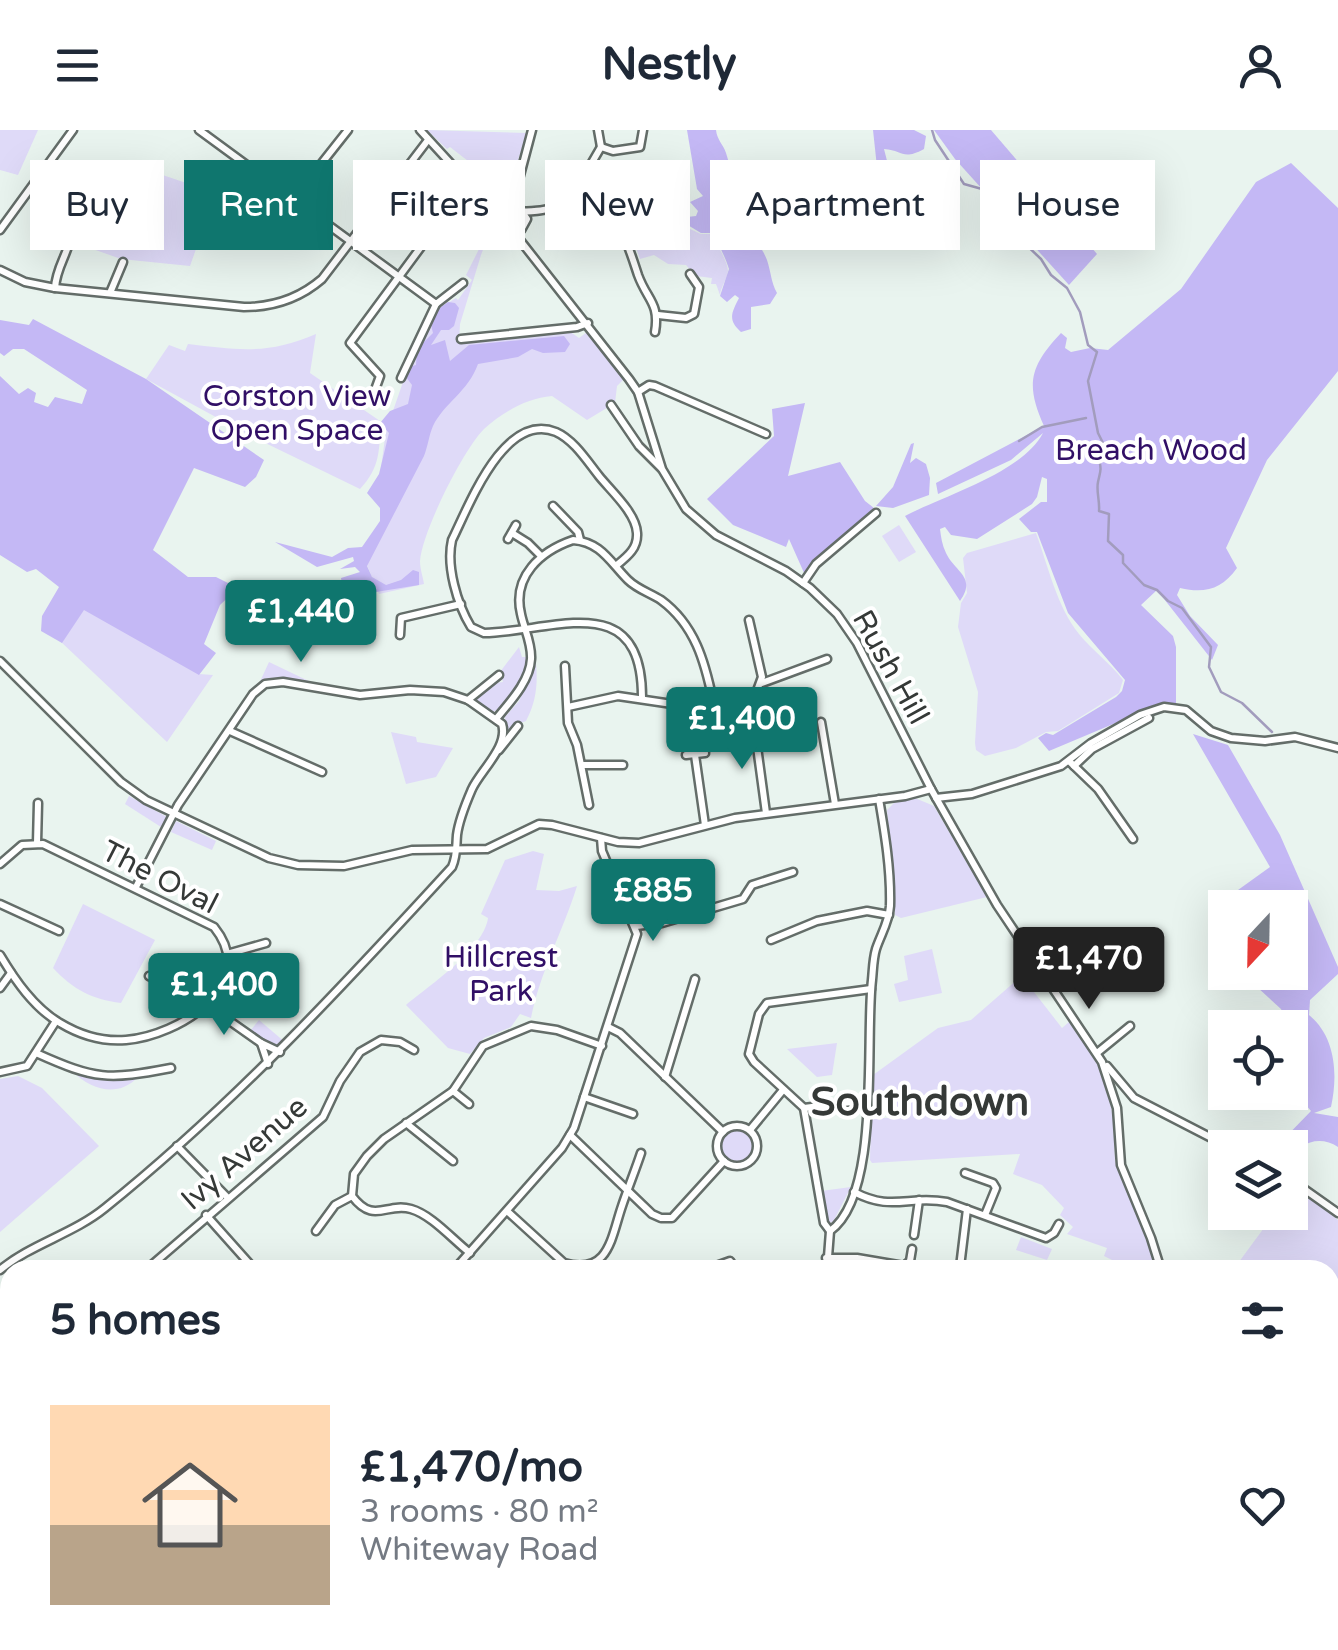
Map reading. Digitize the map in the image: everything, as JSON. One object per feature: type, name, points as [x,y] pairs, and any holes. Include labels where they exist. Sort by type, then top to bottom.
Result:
[{"type":"street","points":[[0,230],[73,130]]},
{"type":"street","points":[[199,130],[240,160]]},
{"type":"street","points":[[324,160],[348,130]]},
{"type":"street","points":[[420,130],[447,160]]},
{"type":"street","points":[[523,160],[532,130]]},
{"type":"street","points":[[594,160],[601,146],[598,130]]},
{"type":"street","points":[[601,146],[613,151],[635,148],[642,144],[643,130]]},
{"type":"street","points":[[0,270],[25,282],[55,288],[244,308],[275,304],[315,285],[428,140]]},
{"type":"street","points":[[525,211],[545,212]]},
{"type":"street","points":[[526,226],[542,213]]},
{"type":"street","points":[[525,215],[526,226]]},
{"type":"street","name":"Rush Hill","points":[[526,226],[539,265]]},
{"type":"street","points":[[333,229],[436,304]]},
{"type":"street","name":"Rush Hill","points":[[525,246],[638,392],[662,469],[678,500],[694,519],[803,583],[837,614],[857,643],[936,798],[1035,966],[1102,1062]]},
{"type":"street","points":[[55,288],[56,270],[68,250]]},
{"type":"street","points":[[376,386],[380,376],[350,343],[419,250]]},
{"type":"street","points":[[631,250],[658,315],[655,332]]},
{"type":"street","points":[[110,292],[123,262]]},
{"type":"street","points":[[658,315],[686,318],[694,314],[698,287],[690,274]]},
{"type":"street","points":[[401,378],[436,304],[463,283]]},
{"type":"street","points":[[461,339],[577,328],[588,323]]},
{"type":"street","points":[[638,392],[654,386],[766,434]]},
{"type":"street","name":"Rush Hill","points":[[611,405],[639,446],[662,469]]},
{"type":"street","points":[[618,565],[637,541],[632,519],[571,443],[555,432],[538,430],[520,435],[498,453],[452,540],[449,556],[466,621],[478,631],[492,633],[583,623],[620,634],[641,663],[642,699]]},
{"type":"street","points":[[553,506],[578,532],[580,540]]},
{"type":"street","points":[[803,583],[816,564],[876,514]]},
{"type":"street","points":[[516,525],[510,536],[528,543],[540,556]]},
{"type":"street","points":[[496,719],[525,679],[531,662],[519,602],[524,581],[540,556],[566,542],[580,540],[604,552],[626,578],[661,600],[688,629],[704,657],[713,701]]},
{"type":"street","points":[[400,634],[402,617],[461,604]]},
{"type":"street","points":[[747,718],[762,684],[750,620]]},
{"type":"street","points":[[762,684],[828,658]]},
{"type":"street","points":[[0,660],[121,782],[146,800],[270,858],[298,865],[344,866],[412,850],[487,849],[539,824],[639,843],[705,825],[931,789]]},
{"type":"street","points":[[565,666],[568,723],[582,765],[589,805]]},
{"type":"street","points":[[468,700],[500,676]]},
{"type":"street","points":[[17,1260],[105,1209],[268,1065],[452,867],[465,806],[504,736],[503,727],[468,700],[426,690],[360,696],[299,684],[274,682],[262,686],[173,813],[136,888]]},
{"type":"street","points":[[568,707],[610,697],[679,704],[713,701],[747,718],[755,732],[766,814]]},
{"type":"street","points":[[1072,763],[1091,743],[1140,715],[1164,707],[1178,707],[1211,731],[1231,738],[1265,741],[1295,737],[1338,748]]},
{"type":"street","points":[[936,798],[972,794],[1072,763],[1149,718]]},
{"type":"street","points":[[821,722],[836,804]]},
{"type":"street","points":[[494,754],[518,726]]},
{"type":"street","points":[[230,731],[322,772]]},
{"type":"street","points":[[705,753],[690,755],[705,825]]},
{"type":"street","points":[[1072,763],[1098,788],[1133,838]]},
{"type":"street","points":[[582,765],[623,765]]},
{"type":"street","points":[[870,1260],[826,1258],[830,1231],[839,1223],[863,1170],[870,989],[875,951],[889,915],[886,844],[879,799]]},
{"type":"street","points":[[0,864],[22,844],[37,843],[38,803]]},
{"type":"street","points":[[463,1260],[570,1135],[602,1046],[636,926],[602,851],[602,838]]},
{"type":"street","name":"The Oval","points":[[37,843],[214,927],[224,939],[227,954],[223,980],[207,1004]]},
{"type":"street","points":[[636,926],[662,923],[743,899],[752,885],[793,872]]},
{"type":"street","points":[[0,904],[59,931]]},
{"type":"street","points":[[772,940],[817,921],[867,912],[889,915]]},
{"type":"street","points":[[227,954],[266,944]]},
{"type":"street","points":[[0,954],[35,1003],[56,1021],[86,1035],[126,1040],[175,1028],[207,1004]]},
{"type":"street","points":[[0,988],[11,973]]},
{"type":"street","points":[[149,976],[207,1004],[280,1052]]},
{"type":"street","points":[[666,1078],[695,979]]},
{"type":"street","points":[[830,1231],[824,1223],[804,1108],[750,1054],[761,1008],[773,1001],[870,989]]},
{"type":"street","points":[[0,1072],[23,1069],[56,1021]]},
{"type":"street","points":[[352,1196],[354,1174],[367,1156],[406,1122],[453,1091],[484,1046],[526,1028],[542,1026],[602,1046]]},
{"type":"street","points":[[1097,1053],[1130,1026]]},
{"type":"street","points":[[608,1027],[620,1033],[722,1132]]},
{"type":"street","name":"Ivy Avenue","points":[[157,1260],[322,1117],[360,1052],[381,1040],[411,1044]]},
{"type":"street","points":[[261,1043],[268,1065]]},
{"type":"street","points":[[36,1052],[82,1072],[108,1077],[131,1077],[171,1068]]},
{"type":"street","points":[[1102,1062],[1134,1098],[1208,1136]]},
{"type":"street","points":[[1102,1062],[1118,1108],[1120,1165],[1158,1260]]},
{"type":"street","points":[[750,1130],[784,1090]]},
{"type":"street","points":[[453,1091],[469,1104]]},
{"type":"street","points":[[584,1097],[633,1114]]},
{"type":"street","points":[[804,1108],[867,1100]]},
{"type":"street","points":[[406,1122],[453,1162]]},
{"type":"street","points":[[733,1126],[750,1130],[757,1146],[750,1161],[740,1166],[724,1161],[717,1150],[722,1132],[733,1126]]},
{"type":"street","points":[[570,1135],[652,1214],[661,1218],[672,1218],[724,1161]]},
{"type":"street","points":[[176,1146],[228,1198]]},
{"type":"street","points":[[596,1260],[612,1243],[641,1153]]},
{"type":"street","points":[[965,1173],[993,1183],[996,1188],[986,1216]]},
{"type":"street","points":[[854,1192],[878,1203],[947,1202],[1046,1238],[1060,1224]]},
{"type":"street","points":[[1308,1192],[1338,1214]]},
{"type":"street","points":[[316,1231],[335,1205],[352,1196]]},
{"type":"street","points":[[352,1196],[368,1210],[415,1210],[470,1253]]},
{"type":"street","points":[[914,1236],[920,1200]]},
{"type":"street","points":[[961,1260],[967,1209]]},
{"type":"street","points":[[507,1211],[561,1260]]},
{"type":"street","points":[[206,1215],[245,1260]]},
{"type":"street","points":[[910,1260],[912,1249]]},
{"type":"green space","points":[[0,130],[38,130],[18,175],[0,170]]},
{"type":"green space","points":[[427,130],[527,133],[518,160],[467,160],[450,147],[447,149]]},
{"type":"green space","points":[[687,130],[716,130],[728,160],[710,160],[710,233],[690,226],[690,217],[698,211],[690,202],[703,196],[697,189]]},
{"type":"green space","points":[[873,130],[914,130],[926,136],[924,149],[907,155],[884,149],[887,160],[876,160]]},
{"type":"green space","points":[[934,130],[991,130],[1017,160],[980,160],[980,187],[960,160],[955,159]]},
{"type":"green space","name":"Breach Wood","points":[[1291,163],[1338,208],[1338,371],[1267,460],[1226,548],[1237,568],[1212,588],[1180,588],[1177,595],[1190,616],[1218,645],[1212,660],[1157,590],[1141,605],[1173,636],[1176,703],[1137,714],[1049,751],[1038,738],[1046,733],[1053,735],[1116,697],[1125,680],[1068,613],[1037,532],[1031,532],[1019,519],[1041,502],[1047,502],[1047,479],[1042,477],[1032,504],[977,539],[951,535],[945,527],[940,529],[946,553],[965,580],[965,593],[960,601],[905,516],[981,482],[1033,447],[1043,433],[1011,460],[938,494],[936,483],[1044,426],[1034,398],[1034,376],[1043,356],[1061,333],[1067,338],[1065,348],[1071,352],[1108,350],[1181,289],[1256,182]]},
{"type":"green space","points":[[164,175],[184,182],[184,250],[196,250],[190,266],[121,259],[96,250],[164,250]]},
{"type":"green space","points":[[690,229],[710,234],[710,250],[720,250],[728,271],[720,295],[716,284],[711,284],[712,278],[696,276],[686,265],[668,264],[654,255],[640,259],[637,250],[690,250]]},
{"type":"green space","points":[[478,250],[483,250],[460,324],[459,341],[572,333],[579,338],[587,332],[623,380],[617,386],[615,403],[587,420],[552,396],[516,407],[484,429],[455,472],[428,531],[420,561],[424,584],[379,594],[361,551],[380,522],[380,475],[386,431],[435,311],[458,300],[472,280],[466,275]]},
{"type":"green space","points":[[721,250],[762,250],[777,293],[770,304],[751,307],[751,329],[741,332],[732,316],[739,298],[735,295],[727,302],[720,296],[729,269]]},
{"type":"green space","points":[[1037,250],[1094,250],[1097,254],[1069,285]]},
{"type":"green space","points":[[448,302],[459,308],[454,326],[441,330],[431,345],[445,340],[450,361],[469,345],[564,336],[570,344],[565,352],[532,349],[518,357],[478,364],[438,418],[424,456],[367,566],[372,577],[386,585],[413,570],[419,572],[419,585],[376,592],[359,580],[342,584],[341,578],[360,572],[355,567],[340,569],[354,561],[353,557],[317,567],[275,542],[332,557],[348,548],[362,547],[380,521],[380,508],[367,493],[379,474],[389,433],[380,423],[390,411],[408,404],[412,385],[406,377],[408,367],[416,365],[417,349],[433,333],[430,321]]},
{"type":"green space","points":[[33,319],[146,379],[264,460],[256,477],[245,487],[194,468],[153,550],[188,577],[216,577],[238,588],[220,605],[204,644],[216,653],[199,675],[84,610],[62,643],[41,631],[42,616],[59,587],[36,569],[27,572],[0,555],[0,376],[19,394],[28,388],[36,393],[34,402],[48,407],[55,397],[82,404],[87,390],[24,349],[13,349],[4,356],[0,353],[0,320],[29,325]]},
{"type":"green space","name":"Corston View Open Space","points":[[316,334],[310,373],[380,421],[378,458],[360,489],[146,379],[169,345],[185,351],[188,344],[268,348]]},
{"type":"green space","points":[[805,403],[788,476],[840,462],[865,501],[874,508],[824,552],[805,575],[789,539],[786,547],[733,525],[707,499],[774,436],[772,409]]},
{"type":"green space","points":[[914,443],[910,463],[916,458],[926,464],[929,495],[893,508],[876,506],[893,487]]},
{"type":"green space","points":[[899,525],[916,552],[899,562],[882,536]]},
{"type":"green space","points":[[1036,533],[1071,623],[1123,680],[1119,693],[1058,731],[985,756],[976,750],[978,692],[958,627],[961,603],[967,593],[963,558],[967,553]]},
{"type":"green space","points":[[90,592],[199,674],[213,675],[167,742],[59,640]]},
{"type":"green space","points":[[519,647],[522,657],[527,657],[521,681],[492,713],[473,700],[494,683],[503,682],[500,672]]},
{"type":"green space","points":[[269,662],[317,685],[273,681],[258,686]]},
{"type":"green space","points":[[536,663],[536,693],[529,714],[500,748],[507,733],[505,717],[519,701]]},
{"type":"green space","points":[[391,732],[416,737],[417,742],[453,748],[436,777],[406,784]]},
{"type":"green space","points":[[1193,734],[1228,745],[1280,835],[1304,890],[1238,890],[1270,867]]},
{"type":"green space","points":[[129,796],[167,817],[161,827],[125,804]]},
{"type":"green space","points":[[915,798],[934,806],[987,897],[901,918],[895,915],[887,810],[894,803]]},
{"type":"green space","points":[[176,821],[216,841],[212,850],[171,832]]},
{"type":"green space","name":"Hillcrest Park","points":[[533,851],[544,854],[536,890],[559,891],[577,886],[531,1018],[520,1014],[511,1027],[484,1038],[470,1054],[448,1048],[406,1005],[477,942],[488,918],[481,914],[505,860]]},
{"type":"green space","points":[[1308,899],[1338,967],[1338,974],[1310,1000],[1309,1015],[1330,1045],[1334,1070],[1331,1107],[1314,1113],[1338,1117],[1338,1147],[1324,1141],[1308,1143],[1308,1130],[1293,1130],[1311,1111],[1308,1010],[1281,1009],[1260,990],[1308,990]]},
{"type":"green space","points":[[83,904],[155,940],[121,1003],[84,992],[53,968]]},
{"type":"green space","points":[[932,949],[942,993],[899,1002],[894,984],[908,980],[904,956]]},
{"type":"green space","points":[[1018,979],[1028,980],[1062,1028],[1069,1022],[1106,1082],[1115,1161],[1152,1260],[1112,1260],[1104,1256],[1107,1248],[1067,1234],[1073,1227],[1060,1215],[1064,1208],[1042,1185],[1013,1174],[1020,1154],[872,1163],[871,1118],[894,1118],[896,1093],[872,1092],[873,1075],[938,1028],[971,1020]]},
{"type":"green space","points":[[259,1020],[286,1043],[281,1048],[268,1045],[250,1031]]},
{"type":"green space","points":[[837,1043],[832,1075],[817,1077],[787,1049]]},
{"type":"green space","points":[[73,1072],[111,1080],[138,1077],[122,1088],[105,1089]]},
{"type":"green space","points":[[18,1076],[42,1088],[99,1146],[0,1232],[0,1079]]},
{"type":"green space","points":[[737,1129],[749,1134],[754,1146],[749,1158],[737,1163],[725,1158],[720,1146],[725,1134]]},
{"type":"green space","points":[[851,1187],[833,1222],[827,1223],[821,1191]]},
{"type":"green space","points":[[1308,1196],[1338,1220],[1338,1260],[1240,1260],[1262,1230],[1308,1230]]},
{"type":"green space","points":[[1021,1237],[1052,1249],[1047,1260],[1016,1250]]},
{"type":"waterway","points":[[932,130],[964,184],[982,189],[1000,220],[1067,288],[1080,312],[1088,345],[1097,352],[1088,381],[1098,433],[1106,449],[1099,460],[1097,489],[1099,511],[1109,514],[1108,541],[1144,585],[1182,608],[1211,647],[1209,667],[1221,692],[1242,703],[1272,732]]},
{"type":"waterway","points":[[1019,441],[1042,427],[1086,418]]},
{"type":"district","name":"Southdown","points":[[920,1101]]}]
